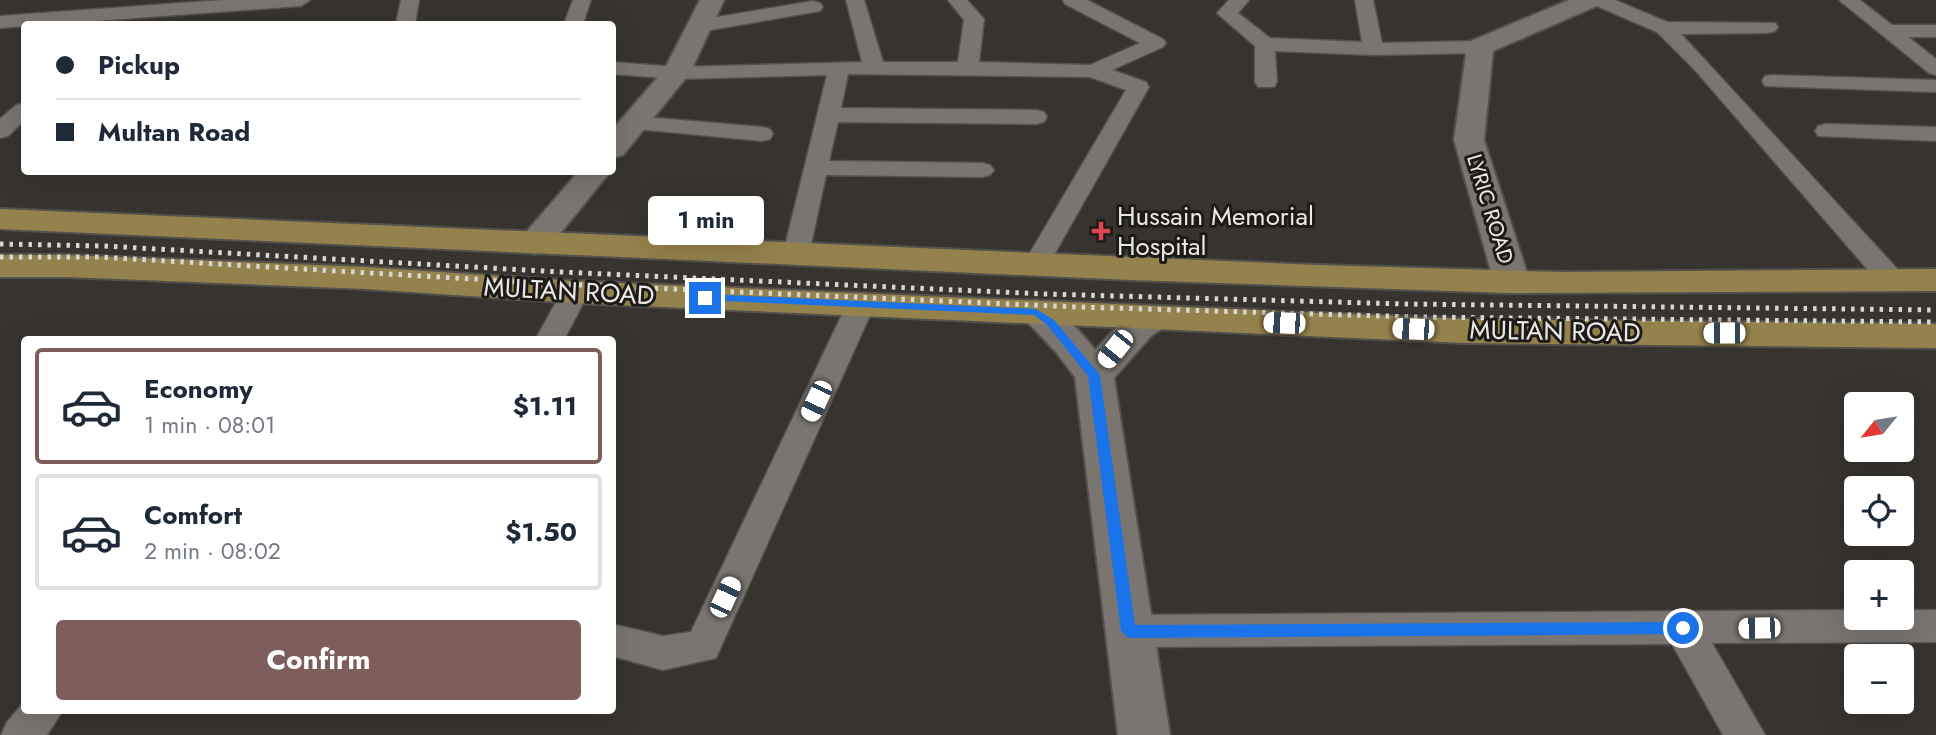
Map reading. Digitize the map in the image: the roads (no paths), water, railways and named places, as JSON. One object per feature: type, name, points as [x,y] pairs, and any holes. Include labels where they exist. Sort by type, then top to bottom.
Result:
[{"type":"main road","name":"MULTAN ROAD","points":[[0,219],[534,244],[1512,282],[1936,281]]},
{"type":"main road","points":[[190,271],[232,228]]},
{"type":"main road","name":"MULTAN ROAD","points":[[0,266],[366,278],[575,292],[1465,331],[1936,336]]},
{"type":"street","points":[[0,22],[129,13],[181,5],[301,0]]},
{"type":"street","points":[[406,21],[410,0]]},
{"type":"street","points":[[576,21],[582,0]]},
{"type":"street","points":[[621,136],[676,73],[712,0]]},
{"type":"street","points":[[855,0],[874,68]]},
{"type":"street","points":[[957,0],[974,19],[968,68]]},
{"type":"street","points":[[1072,0],[1156,43],[1093,71]]},
{"type":"street","points":[[1240,0],[1227,13],[1265,44],[1373,49],[1480,47],[1590,0]]},
{"type":"street","points":[[1364,0],[1373,49]]},
{"type":"street","points":[[1599,0],[1664,28],[1701,65],[1892,280]]},
{"type":"street","points":[[1848,0],[1936,69]]},
{"type":"street","points":[[245,21],[265,2]]},
{"type":"street","points":[[699,26],[813,7]]},
{"type":"street","points":[[1664,28],[1768,27]]},
{"type":"street","points":[[1888,32],[1936,32]]},
{"type":"street","points":[[1265,44],[1266,82]]},
{"type":"street","name":"LYRIC ROAD","points":[[1480,47],[1469,140],[1512,282]]},
{"type":"street","points":[[616,68],[676,73],[839,68],[1093,71],[1138,87],[1037,263]]},
{"type":"street","points":[[796,254],[839,68]]},
{"type":"street","points":[[1773,81],[1936,86]]},
{"type":"street","points":[[0,131],[21,113]]},
{"type":"street","points":[[828,115],[1036,117]]},
{"type":"street","points":[[1826,131],[1936,134]]},
{"type":"street","points":[[621,136],[762,134]]},
{"type":"street","points":[[816,168],[982,170]]},
{"type":"street","points":[[534,244],[592,175]]},
{"type":"street","points":[[551,336],[575,292]]},
{"type":"street","points":[[616,641],[663,653],[703,646],[861,304]]},
{"type":"street","points":[[1036,312],[1050,323],[1094,375],[1144,735]]},
{"type":"street","points":[[1094,375],[1123,342],[1154,318]]},
{"type":"street","points":[[1128,631],[1936,626]]},
{"type":"street","points":[[1683,628],[1745,735]]},
{"type":"street","points":[[21,735],[39,714]]},
{"type":"railway","points":[[0,244],[104,246],[561,272],[1045,294],[1406,304],[1936,310]]},
{"type":"railway","points":[[0,257],[99,257],[558,284],[1078,307],[1416,317],[1936,322]]},
{"type":"place","name":"Hussain Memorial Hospital","points":[[1101,231]]}]
